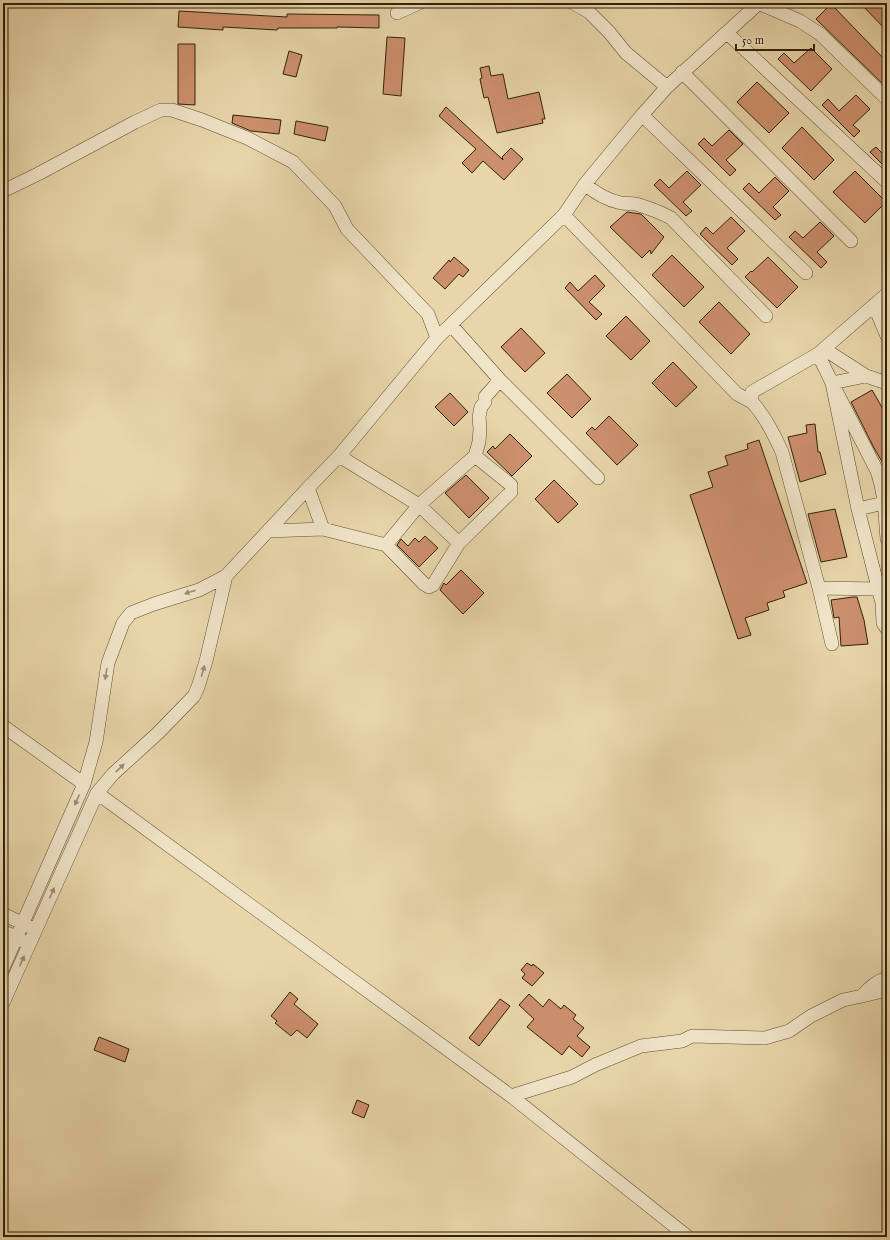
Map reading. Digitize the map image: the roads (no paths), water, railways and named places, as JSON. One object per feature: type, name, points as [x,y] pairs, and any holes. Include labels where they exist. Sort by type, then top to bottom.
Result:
[{"type":"street","points":[[397,13],[419,3]]},
{"type":"street","points":[[573,3],[589,12],[609,32],[626,53],[667,88]]},
{"type":"street","points":[[3,968],[84,784],[96,742],[108,663],[123,623],[131,613],[199,590],[226,576],[339,456],[437,338],[564,215],[585,184],[642,115],[667,88],[682,72],[759,3],[800,21],[820,34],[887,99]]},
{"type":"street","points":[[727,33],[887,182]]},
{"type":"street","points":[[682,72],[851,240]]},
{"type":"street","points":[[3,191],[161,110],[172,110],[202,120],[247,138],[294,162],[335,206],[346,229],[428,314],[437,338]]},
{"type":"street","points":[[642,115],[806,273]]},
{"type":"street","points":[[585,184],[593,192],[621,203],[634,204],[655,210],[671,218],[766,316]]},
{"type":"street","points":[[564,215],[737,394],[752,397],[821,352],[887,294]]},
{"type":"street","points":[[874,305],[887,336]]},
{"type":"street","points":[[451,325],[500,380],[598,478]]},
{"type":"street","points":[[821,352],[866,376],[887,383]]},
{"type":"street","points":[[821,352],[832,383],[877,471],[881,482],[887,539]]},
{"type":"street","points":[[832,383],[866,376]]},
{"type":"street","points":[[386,545],[419,505],[475,456],[479,442],[479,417],[481,407],[485,402],[485,397],[500,380]]},
{"type":"street","points":[[832,383],[858,509],[882,603],[882,624],[887,630]]},
{"type":"street","points":[[752,397],[782,452],[819,588],[832,644]]},
{"type":"street","points":[[339,456],[419,505],[459,543]]},
{"type":"street","points":[[268,531],[323,529],[386,545],[424,584],[429,587],[433,585],[459,543],[511,492],[511,485],[475,456]]},
{"type":"street","points":[[308,488],[323,529]]},
{"type":"street","points":[[858,509],[884,504]]},
{"type":"street","points":[[3,1003],[97,793],[113,774],[158,733],[194,696],[206,660],[226,576]]},
{"type":"street","points":[[819,588],[878,589]]},
{"type":"street","points":[[3,726],[84,784]]},
{"type":"street","points":[[97,793],[511,1096],[688,1237]]},
{"type":"street","points":[[3,914],[36,929]]},
{"type":"street","points":[[3,932],[29,944]]},
{"type":"street","points":[[862,996],[867,990],[887,978]]},
{"type":"street","points":[[511,1096],[572,1078],[595,1065],[641,1046],[682,1041],[692,1036],[765,1038],[777,1035],[844,1000],[887,990]]}]
